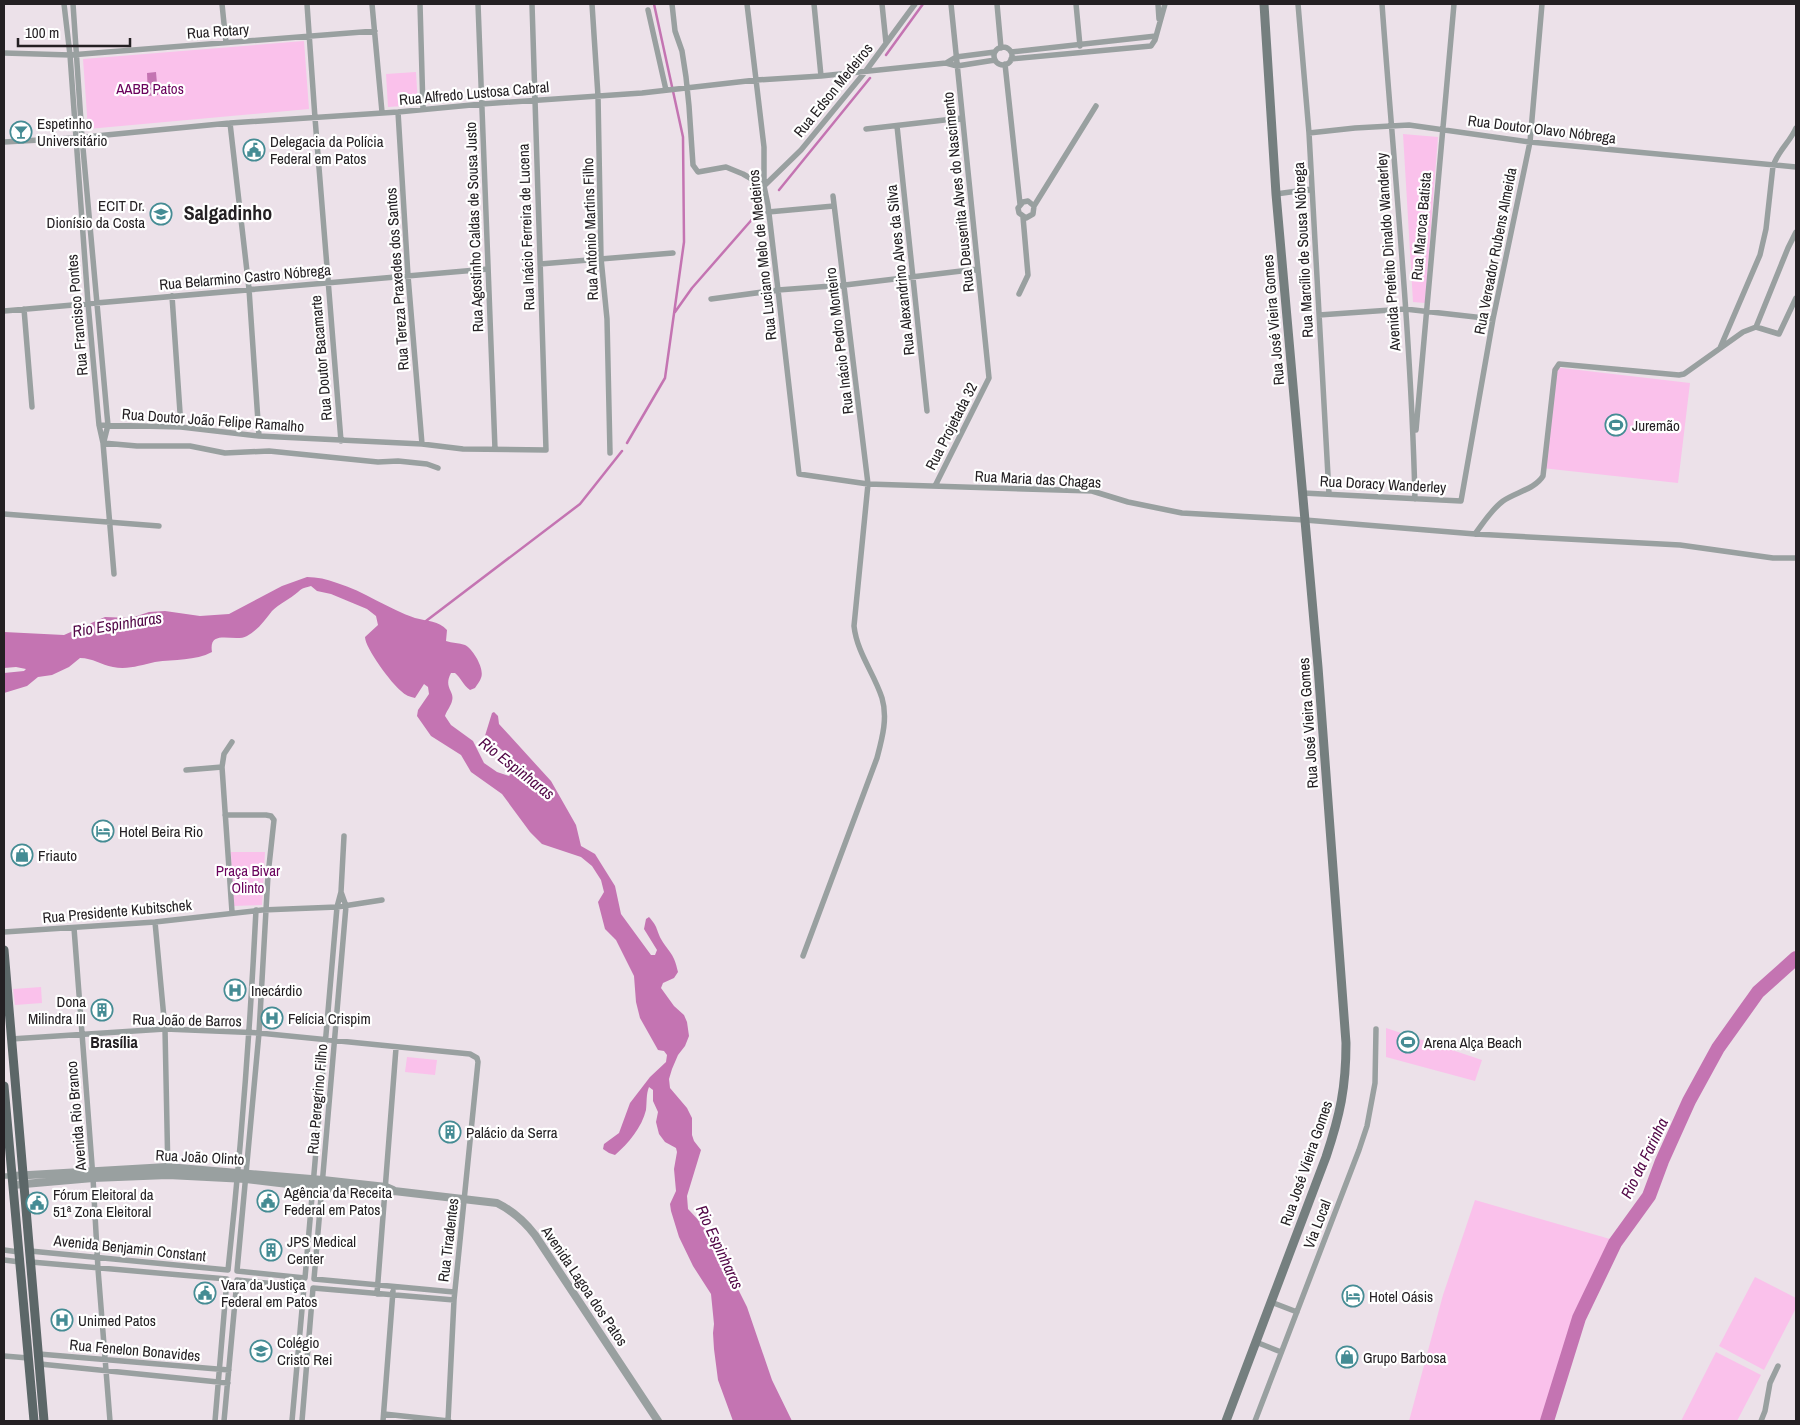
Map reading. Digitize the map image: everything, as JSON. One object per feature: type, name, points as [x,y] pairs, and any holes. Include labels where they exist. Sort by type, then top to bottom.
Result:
[{"type":"main road","name":"Rua José Vieira Gomes","points":[[1226,1421],[1337,1124],[1346,1074],[1346,1043],[1319,677],[1276,194],[1264,4]]},
{"type":"main road","points":[[4,950],[22,1180],[30,1251],[44,1421]]},
{"type":"main road","points":[[4,1086],[8,1181],[19,1252],[34,1421]]},
{"type":"street","name":"Rua Francisco Pontes","points":[[64,4],[73,55],[82,137],[108,425],[104,443]]},
{"type":"street","name":"Rua Francisco Pontes","points":[[73,4],[75,138],[88,303],[99,425],[104,443],[114,574]]},
{"type":"street","points":[[222,4],[226,43]]},
{"type":"street","name":"Rua Doutor Bacamarte","points":[[307,4],[314,118],[341,441]]},
{"type":"street","points":[[372,4],[382,112]]},
{"type":"street","points":[[420,4],[423,109]]},
{"type":"street","name":"Rua Agostinho Caldas de Sousa Justo","points":[[478,4],[495,449]]},
{"type":"street","name":"Rua Inácio Ferreira de Lucena","points":[[495,449],[546,450],[532,4]]},
{"type":"street","name":"Rua António Martins Filho","points":[[592,4],[598,96],[602,258],[607,319],[610,453]]},
{"type":"street","points":[[672,4],[675,31],[682,51],[683,88],[690,106],[691,153],[695,170],[698,172],[726,167],[764,186]]},
{"type":"street","name":"Rua Luciano Melo de Medeiros","points":[[748,4],[764,147],[764,186],[778,290],[798,474]]},
{"type":"street","points":[[814,4],[821,76]]},
{"type":"street","points":[[882,4],[886,43]]},
{"type":"street","name":"Rua Edson Medeiros","points":[[764,186],[801,150],[865,72],[915,4]]},
{"type":"street","name":"Rua Deusenita Alves do Nascimento","points":[[952,4],[989,378]]},
{"type":"street","points":[[997,4],[1001,48]]},
{"type":"street","points":[[1076,4],[1081,51]]},
{"type":"street","points":[[1158,4],[1159,24]]},
{"type":"street","points":[[1011,56],[1151,46],[1156,36],[1165,4]]},
{"type":"street","name":"Rua Marcílio de Sousa Nóbrega","points":[[1298,4],[1309,133],[1329,494]]},
{"type":"street","name":"Avenida Prefeito Dinaldo Wanderley","points":[[1382,4],[1405,309],[1414,450],[1415,499]]},
{"type":"street","name":"Rua Maroca Batista","points":[[1414,450],[1454,4]]},
{"type":"street","name":"Rua Vereador Rubens Almeida","points":[[1461,501],[1493,319],[1530,142],[1542,4]]},
{"type":"street","points":[[648,10],[668,90]]},
{"type":"street","name":"Rua Rotary","points":[[4,53],[73,55],[375,31]]},
{"type":"street","points":[[1019,294],[1028,275],[1023,217],[1018,211],[1020,204],[1005,64],[1011,56],[1080,44],[1156,36]]},
{"type":"street","points":[[956,57],[995,52],[1001,48],[1007,48],[1011,56]]},
{"type":"street","points":[[995,52],[995,60],[999,64],[1005,64]]},
{"type":"street","name":"Rua Alfredo Lustosa Cabral","points":[[946,63],[956,57]]},
{"type":"street","points":[[957,66],[995,60]]},
{"type":"street","name":"Rua Alfredo Lustosa Cabral","points":[[4,142],[598,96],[946,63],[957,66]]},
{"type":"street","points":[[1023,217],[1033,214],[1034,206],[1096,106]]},
{"type":"street","name":"Rua Tereza Praxedes dos Santos","points":[[398,112],[408,276],[422,444]]},
{"type":"street","points":[[866,129],[962,118]]},
{"type":"street","points":[[230,123],[249,289],[259,436]]},
{"type":"street","name":"Rua Doutor Olavo Nóbrega","points":[[1309,133],[1408,125],[1530,142],[1796,167]]},
{"type":"street","name":"Rua Alexandrino Alves da Silva","points":[[898,126],[927,411]]},
{"type":"street","points":[[1720,350],[1760,255],[1766,229],[1773,166],[1776,157],[1792,138],[1796,128]]},
{"type":"street","points":[[1276,194],[1312,189]]},
{"type":"street","name":"Rua Inácio Pedro Monteiro","points":[[804,956],[877,758],[884,731],[882,698],[858,649],[854,626],[868,484],[833,196]]},
{"type":"street","points":[[1020,204],[1028,201],[1034,206]]},
{"type":"street","points":[[768,212],[834,206]]},
{"type":"street","points":[[1756,328],[1796,232]]},
{"type":"street","points":[[540,264],[673,253]]},
{"type":"street","points":[[711,299],[778,290],[913,278],[978,269]]},
{"type":"street","name":"Rua Belarmino Castro Nóbrega","points":[[4,310],[488,270]]},
{"type":"street","points":[[172,296],[181,427]]},
{"type":"street","points":[[1475,534],[1493,509],[1505,499],[1538,484],[1543,476],[1555,370],[1559,364],[1679,375],[1693,369],[1743,332],[1756,328],[1778,334],[1796,298]]},
{"type":"street","points":[[24,309],[32,407]]},
{"type":"street","points":[[1319,315],[1405,309],[1493,319]]},
{"type":"street","name":"Rua Projetada 32","points":[[935,486],[989,378]]},
{"type":"street","name":"Rua Doutor João Felipe Ramalho","points":[[99,425],[181,427],[259,436],[422,444],[463,449],[495,449]]},
{"type":"street","points":[[104,443],[138,446],[190,446],[225,453],[269,451],[378,462],[398,461],[427,464],[438,468]]},
{"type":"street","name":"Rua Maria das Chagas","points":[[798,474],[868,484],[1092,492],[1136,504],[1182,513],[1305,520],[1475,534],[1680,545],[1773,558],[1796,558]]},
{"type":"street","name":"Rua Doracy Wanderley","points":[[1303,493],[1461,501]]},
{"type":"street","points":[[4,514],[158,526]]},
{"type":"street","points":[[232,742],[224,754],[222,766],[232,912]]},
{"type":"street","points":[[186,770],[222,766]]},
{"type":"street","points":[[215,1421],[259,1033],[268,875],[274,820],[271,816],[266,815],[225,815]]},
{"type":"street","name":"Rua Peregrino Filho","points":[[302,1421],[313,1183],[337,907],[341,892],[344,836]]},
{"type":"street","name":"Rua Peregrino Filho","points":[[292,1421],[322,1184],[346,906],[341,892]]},
{"type":"street","name":"Rua Presidente Kubitschek","points":[[4,932],[155,922],[256,910],[337,907],[382,900]]},
{"type":"street","points":[[224,1421],[229,1370],[232,1275],[242,1175],[256,910]]},
{"type":"street","points":[[155,922],[165,1029],[167,1171]]},
{"type":"street","name":"Avenida Rio Branco","points":[[74,928],[110,1421]]},
{"type":"street","name":"Rua João de Barros","points":[[11,1040],[165,1029],[259,1033],[334,1042],[470,1054],[478,1062]]},
{"type":"street","name":"Via Local","points":[[1255,1421],[1367,1126],[1375,1083],[1376,1029]]},
{"type":"street","points":[[377,1294],[396,1048]]},
{"type":"street","name":"Rua Tiradentes","points":[[448,1421],[454,1292],[466,1198],[478,1062]]},
{"type":"street","name":"Rua João Olinto","points":[[8,1181],[167,1171],[242,1175],[466,1198]]},
{"type":"street","name":"Avenida Lagoa dos Patos","points":[[466,1198],[497,1204],[506,1208],[528,1226],[658,1421]]},
{"type":"street","points":[[4,1250],[19,1252]]},
{"type":"street","name":"Avenida Benjamin Constant","points":[[30,1251],[97,1257],[309,1283],[377,1294],[454,1300]]},
{"type":"street","points":[[4,1260],[20,1262]]},
{"type":"street","name":"Avenida Benjamin Constant","points":[[31,1262],[98,1268],[232,1275]]},
{"type":"street","name":"Avenida Benjamin Constant","points":[[309,1283],[377,1285],[454,1292]]},
{"type":"street","points":[[383,1421],[393,1286]]},
{"type":"street","points":[[1271,1302],[1297,1312]]},
{"type":"street","points":[[1256,1342],[1281,1352]]},
{"type":"street","name":"Rua Fenelon Bonavides","points":[[39,1354],[229,1370]]},
{"type":"street","points":[[4,1356],[28,1358]]},
{"type":"street","name":"Rua Fenelon Bonavides","points":[[40,1364],[228,1383]]},
{"type":"street","points":[[1761,1421],[1765,1411],[1770,1383],[1778,1366]]},
{"type":"street","points":[[384,1414],[452,1421]]},
{"type":"green space","name":"AABB Patos","points":[[304,41],[309,109],[88,129],[83,59]]},
{"type":"green space","points":[[416,72],[418,105],[388,107],[386,74]]},
{"type":"green space","points":[[1403,134],[1438,137],[1425,303],[1413,302]]},
{"type":"green space","name":"Juremão","points":[[1553,367],[1690,383],[1678,483],[1542,468]]},
{"type":"green space","name":"Praça Bivar Olinto","points":[[231,852],[265,852],[262,905],[233,906]]},
{"type":"green space","points":[[41,987],[42,1003],[15,1005],[13,989]]},
{"type":"green space","name":"Arena Alça Beach","points":[[1386,1028],[1482,1060],[1475,1081],[1386,1057]]},
{"type":"green space","points":[[407,1057],[437,1060],[435,1075],[405,1072]]},
{"type":"green space","points":[[1475,1200],[1610,1239],[1570,1328],[1544,1421],[1409,1421],[1443,1295]]},
{"type":"green space","points":[[1755,1277],[1796,1298],[1796,1308],[1764,1370],[1719,1346]]},
{"type":"green space","points":[[1716,1352],[1761,1375],[1737,1421],[1681,1421]]},
{"type":"water","points":[[156,72],[158,95],[148,96],[147,73]]},
{"type":"water","name":"Rio Espinharas","points":[[307,577],[326,579],[347,586],[395,610],[415,618],[437,623],[447,630],[446,641],[463,644],[468,647],[480,665],[481,678],[475,688],[470,690],[455,673],[451,673],[448,682],[452,698],[445,716],[451,725],[473,741],[484,763],[497,772],[509,776],[516,767],[493,742],[484,739],[492,713],[494,712],[498,716],[499,724],[551,781],[576,825],[581,846],[595,854],[615,886],[621,914],[651,955],[655,955],[657,950],[644,929],[646,919],[649,917],[673,957],[678,972],[674,978],[663,983],[661,988],[674,1006],[684,1015],[689,1036],[672,1069],[669,1079],[670,1088],[687,1108],[692,1118],[692,1135],[701,1150],[687,1196],[688,1209],[703,1225],[747,1307],[772,1380],[792,1421],[733,1421],[718,1380],[711,1294],[693,1266],[679,1237],[671,1211],[670,1204],[676,1191],[674,1169],[677,1152],[676,1148],[665,1142],[659,1134],[656,1122],[658,1112],[653,1101],[653,1090],[649,1087],[644,1116],[638,1129],[625,1146],[615,1155],[603,1149],[604,1144],[619,1133],[630,1103],[650,1077],[666,1062],[667,1055],[664,1051],[658,1050],[640,1018],[636,1002],[634,976],[616,940],[605,929],[598,902],[604,892],[601,880],[592,866],[581,857],[542,844],[530,832],[502,794],[471,772],[461,755],[431,736],[417,716],[418,710],[429,694],[428,687],[424,684],[415,698],[404,694],[386,674],[369,649],[365,637],[378,625],[376,616],[367,609],[331,594],[317,591],[311,586],[301,589],[275,608],[251,634],[242,638],[218,638],[214,640],[212,652],[205,655],[124,668],[80,658],[69,667],[52,675],[38,677],[27,686],[4,693],[4,673],[24,671],[26,669],[16,667],[4,668],[4,632],[64,635],[105,617],[131,618],[149,612],[165,611],[200,616],[229,614],[282,586]]},
{"type":"waterway","points":[[627,443],[665,378],[684,242],[683,137],[654,4]]},
{"type":"waterway","points":[[886,55],[923,4]]},
{"type":"waterway","points":[[779,190],[870,78]]},
{"type":"waterway","points":[[675,312],[692,288],[762,208]]},
{"type":"waterway","points":[[426,621],[580,504],[622,451]]},
{"type":"waterway","name":"Rio da Farinha","points":[[1547,1421],[1579,1318],[1615,1243],[1649,1196],[1662,1161],[1689,1101],[1718,1048],[1758,992],[1796,958]]},
{"type":"place","name":"Espetinho Universitário","points":[[21,132]]},
{"type":"place","name":"Delegacia da Polícia Federal em Patos","points":[[254,150]]},
{"type":"place","name":"ECIT Dr. Dionísio da Costa","points":[[161,214]]},
{"type":"place","name":"Juremão","points":[[1616,425]]},
{"type":"place","name":"Hotel Beira Rio","points":[[103,831]]},
{"type":"place","name":"Friauto","points":[[22,855]]},
{"type":"place","name":"Inecárdio","points":[[235,990]]},
{"type":"place","name":"Dona Milindra III","points":[[102,1010]]},
{"type":"place","name":"Felícia Crispim","points":[[272,1018]]},
{"type":"place","name":"Arena Alça Beach","points":[[1408,1042]]},
{"type":"place","name":"Palácio da Serra","points":[[450,1132]]},
{"type":"place","name":"Agência da Receita Federal em Patos","points":[[268,1201]]},
{"type":"place","name":"Fórum Eleitoral da 51ª Zona Eleitoral","points":[[37,1203]]},
{"type":"place","name":"JPS Medical Center","points":[[271,1250]]},
{"type":"place","name":"Vara da Justiça Federal em Patos","points":[[205,1293]]},
{"type":"place","name":"Hotel Oásis","points":[[1353,1296]]},
{"type":"place","name":"Unimed Patos","points":[[62,1320]]},
{"type":"place","name":"Colégio Cristo Rei","points":[[261,1351]]},
{"type":"place","name":"Grupo Barbosa","points":[[1347,1357]]},
{"type":"district","name":"Salgadinho","points":[[228,212]]},
{"type":"district","name":"Brasília","points":[[114,1042]]}]
